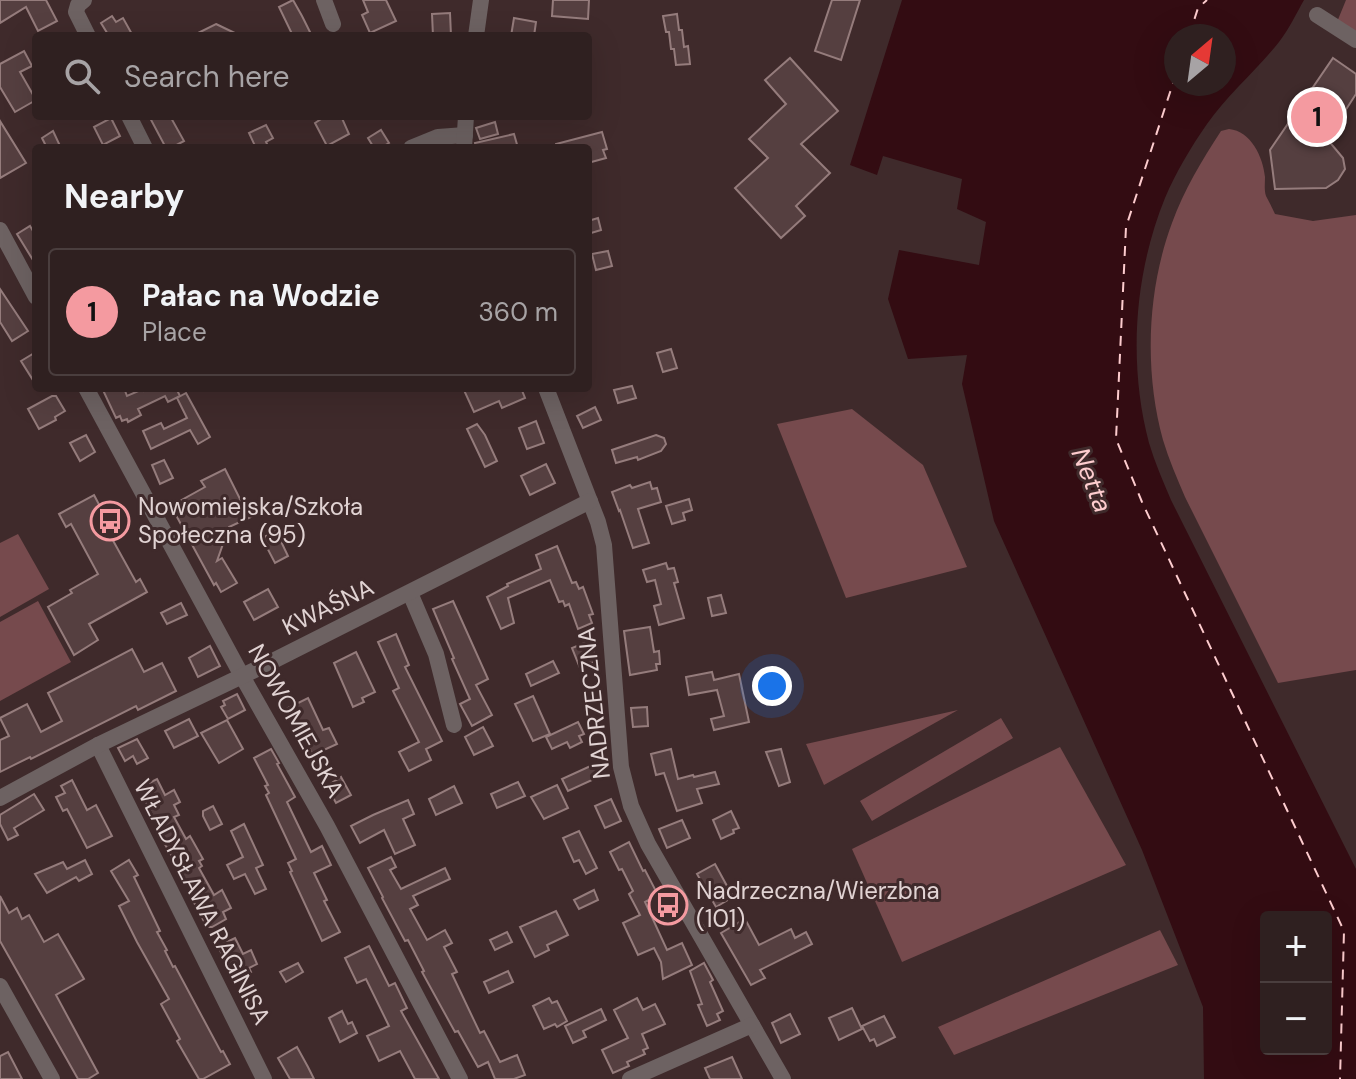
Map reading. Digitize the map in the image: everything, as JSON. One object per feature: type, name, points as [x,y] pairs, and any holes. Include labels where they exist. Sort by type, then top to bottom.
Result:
[{"type":"street","points":[[84,0],[76,12],[86,32]]},
{"type":"street","points":[[324,0],[333,24]]},
{"type":"street","points":[[477,32],[481,0]]},
{"type":"street","points":[[1317,15],[1356,40]]},
{"type":"street","points":[[131,120],[143,144]]},
{"type":"street","points":[[421,144],[438,137],[465,142],[466,120]]},
{"type":"street","points":[[0,230],[32,290]]},
{"type":"street","name":"NOWOMIEJSKA","points":[[88,392],[327,826],[460,1079]]},
{"type":"street","name":"NADRZECZNA","points":[[548,392],[604,545],[621,767],[631,806],[648,844],[783,1079]]},
{"type":"street","name":"KWAŚNA","points":[[0,798],[98,745],[410,593],[590,501]]},
{"type":"street","points":[[410,593],[436,654],[454,725]]},
{"type":"street","name":"WŁADYSŁAWA RAGINISA","points":[[98,745],[264,1079]]},
{"type":"street","points":[[0,986],[52,1079]]},
{"type":"street","points":[[630,1079],[752,1025]]},
{"type":"shaded area","points":[[1346,0],[1356,0],[1356,34],[1337,22]]},
{"type":"shaded area","points":[[1229,129],[1250,140],[1259,154],[1264,169],[1266,196],[1275,214],[1313,221],[1356,215],[1356,670],[1278,683],[1170,462],[1153,386],[1153,303],[1164,249],[1177,211],[1194,176],[1221,131]]},
{"type":"shaded area","points":[[852,409],[923,465],[967,567],[846,598],[777,424]]},
{"type":"shaded area","points":[[18,534],[49,589],[0,617],[0,543]]},
{"type":"shaded area","points":[[38,601],[71,662],[0,701],[0,622]]},
{"type":"shaded area","points":[[958,710],[824,785],[806,744]]},
{"type":"shaded area","points":[[1001,718],[1013,738],[872,821],[860,801]]},
{"type":"shaded area","points":[[1060,747],[1126,865],[902,962],[852,849]]},
{"type":"shaded area","points":[[1160,930],[1178,965],[954,1055],[938,1027]]},
{"type":"water","name":"Netta","points":[[902,0],[1304,0],[1279,42],[1236,90],[1236,24],[1164,24],[1164,96],[1230,96],[1207,124],[1184,160],[1169,188],[1155,227],[1141,288],[1138,382],[1149,443],[1171,500],[1356,869],[1356,1079],[1204,1079],[1203,1007],[1142,850],[994,521],[962,384],[967,355],[908,359],[888,299],[899,250],[979,265],[986,222],[957,209],[962,179],[883,156],[877,175],[850,165]]},
{"type":"building","points":[[0,0],[46,0],[57,21],[38,31],[26,7],[0,23]]},
{"type":"building","points":[[293,0],[310,32],[291,32],[279,7]]},
{"type":"building","points":[[363,0],[386,0],[396,21],[370,32],[362,15],[368,12]]},
{"type":"building","points":[[553,0],[589,0],[588,19],[552,16]]},
{"type":"building","points":[[832,0],[860,0],[841,60],[815,51]]},
{"type":"building","points":[[450,13],[451,32],[433,32],[432,14]]},
{"type":"building","points":[[677,14],[684,47],[688,46],[690,64],[676,65],[669,32],[666,32],[663,16]]},
{"type":"building","points":[[112,16],[116,22],[123,18],[131,32],[107,32],[101,23]]},
{"type":"building","points":[[514,18],[536,22],[535,32],[512,32]]},
{"type":"building","points":[[216,24],[233,32],[200,32]]},
{"type":"building","points":[[24,51],[32,66],[20,72],[32,93],[32,102],[15,112],[0,87],[0,64]]},
{"type":"building","points":[[790,58],[838,111],[801,144],[830,173],[796,206],[805,216],[781,238],[735,188],[768,158],[749,139],[786,104],[765,80]]},
{"type":"building","points":[[1333,58],[1356,74],[1356,94],[1327,139],[1343,158],[1345,169],[1338,180],[1326,188],[1275,189],[1270,150]]},
{"type":"building","points":[[112,120],[120,136],[102,144],[94,127]]},
{"type":"building","points":[[151,120],[172,120],[184,141],[164,144]]},
{"type":"building","points":[[320,120],[343,120],[349,134],[326,144],[315,123]]},
{"type":"building","points":[[0,121],[26,163],[0,178]]},
{"type":"building","points":[[495,122],[498,134],[480,139],[476,128]]},
{"type":"building","points":[[266,125],[273,138],[267,144],[254,144],[249,133]]},
{"type":"building","points":[[381,130],[389,143],[372,144],[368,138]]},
{"type":"building","points":[[53,131],[59,144],[45,144],[42,138]]},
{"type":"building","points":[[602,132],[606,158],[592,162],[592,144],[556,144]]},
{"type":"building","points":[[514,134],[517,144],[475,144]]},
{"type":"building","points":[[598,218],[601,230],[592,233],[592,220]]},
{"type":"building","points":[[30,226],[32,258],[17,234]]},
{"type":"building","points":[[608,251],[612,266],[596,270],[592,254]]},
{"type":"building","points":[[0,289],[28,331],[12,341],[0,322]]},
{"type":"building","points":[[671,349],[677,368],[663,372],[657,353]]},
{"type":"building","points":[[32,354],[32,379],[21,361]]},
{"type":"building","points":[[632,386],[636,398],[618,403],[614,390]]},
{"type":"building","points":[[104,392],[126,392],[127,396],[136,392],[178,392],[180,396],[168,402],[165,396],[138,409],[141,415],[128,422],[127,419],[122,421],[120,416],[116,418]]},
{"type":"building","points":[[465,392],[523,392],[525,398],[502,408],[499,401],[474,412]]},
{"type":"building","points":[[186,393],[210,437],[198,444],[190,430],[151,449],[143,431],[161,423],[164,429],[187,418],[177,398]]},
{"type":"building","points":[[56,396],[65,411],[39,429],[28,409]]},
{"type":"building","points":[[595,407],[601,420],[583,428],[577,416]]},
{"type":"building","points":[[536,421],[544,443],[527,449],[519,428]]},
{"type":"building","points":[[477,424],[497,461],[485,467],[467,429]]},
{"type":"building","points":[[86,435],[95,452],[80,461],[70,443]]},
{"type":"building","points":[[656,435],[664,438],[666,444],[661,451],[638,460],[637,457],[616,463],[612,450]]},
{"type":"building","points":[[164,460],[173,478],[160,484],[152,465]]},
{"type":"building","points":[[546,464],[555,483],[530,495],[521,476]]},
{"type":"building","points":[[225,469],[244,507],[250,504],[255,515],[229,527],[217,561],[222,558],[237,583],[221,592],[216,583],[214,585],[171,506],[205,487],[201,481]]},
{"type":"building","points":[[650,482],[652,489],[657,488],[661,502],[638,509],[649,543],[633,548],[612,492]]},
{"type":"building","points":[[94,495],[104,514],[100,517],[136,582],[140,579],[147,592],[89,624],[98,640],[74,655],[48,607],[98,574],[71,524],[66,527],[59,514]]},
{"type":"building","points":[[689,499],[692,510],[683,513],[685,520],[672,524],[666,506]]},
{"type":"building","points":[[276,531],[288,556],[275,563],[262,538]]},
{"type":"building","points":[[557,546],[572,583],[576,582],[579,589],[583,587],[593,614],[589,615],[592,623],[578,629],[569,604],[565,606],[563,601],[559,602],[550,580],[508,598],[514,623],[501,629],[487,597],[541,569],[536,555]]},
{"type":"building","points":[[666,563],[668,569],[674,568],[678,582],[674,583],[684,618],[659,625],[654,606],[661,604],[655,580],[647,582],[643,570]]},
{"type":"building","points":[[268,589],[278,607],[254,620],[244,602]]},
{"type":"building","points":[[721,595],[726,613],[712,616],[708,598]]},
{"type":"building","points":[[453,601],[488,679],[476,685],[492,715],[472,726],[460,704],[470,699],[433,609]]},
{"type":"building","points":[[181,603],[187,615],[167,624],[161,613]]},
{"type":"building","points":[[650,627],[654,652],[659,651],[660,664],[656,664],[657,670],[630,675],[624,631]]},
{"type":"building","points":[[396,634],[409,665],[405,667],[442,741],[426,749],[431,760],[409,771],[399,752],[419,742],[393,691],[399,688],[378,642]]},
{"type":"building","points":[[589,641],[597,661],[580,668],[572,648]]},
{"type":"building","points":[[210,646],[220,666],[198,677],[189,658]]},
{"type":"building","points":[[132,649],[144,672],[162,663],[176,691],[138,710],[136,706],[0,772],[0,740],[9,736],[0,718],[27,704],[41,732],[62,721],[48,693]]},
{"type":"building","points":[[356,652],[375,692],[353,707],[334,663]]},
{"type":"building","points":[[553,661],[559,673],[531,686],[526,674]]},
{"type":"building","points":[[712,672],[714,680],[739,674],[749,722],[714,730],[711,719],[724,716],[717,690],[689,695],[686,677]]},
{"type":"building","points":[[237,694],[245,710],[228,719],[221,707],[225,705],[223,701]]},
{"type":"building","points":[[533,696],[550,734],[533,741],[515,704]]},
{"type":"building","points":[[308,698],[323,730],[329,728],[337,744],[313,755],[288,708]]},
{"type":"building","points":[[647,707],[648,726],[633,727],[631,708]]},
{"type":"building","points":[[189,719],[198,736],[174,748],[165,731]]},
{"type":"building","points":[[227,720],[243,749],[219,763],[201,733]]},
{"type":"building","points":[[578,722],[584,734],[579,736],[582,742],[570,748],[567,742],[552,749],[546,737]]},
{"type":"building","points":[[483,727],[493,746],[474,755],[465,737]]},
{"type":"building","points":[[137,739],[148,758],[137,764],[133,756],[125,761],[118,748]]},
{"type":"building","points":[[271,749],[295,797],[287,802],[311,852],[322,846],[331,865],[314,873],[340,932],[322,941],[290,872],[288,863],[296,859],[266,795],[269,793],[265,786],[268,785],[254,758]]},
{"type":"building","points":[[671,749],[678,779],[715,772],[719,784],[697,789],[702,803],[677,811],[664,773],[656,775],[651,754]]},
{"type":"building","points":[[781,749],[790,782],[779,786],[766,752]]},
{"type":"building","points":[[597,763],[603,775],[568,791],[562,779]]},
{"type":"building","points":[[341,777],[351,795],[336,803],[327,786]]},
{"type":"building","points":[[157,779],[165,795],[174,790],[180,802],[174,805],[179,815],[174,817],[186,839],[190,836],[203,859],[199,861],[202,866],[199,868],[214,895],[222,890],[231,908],[223,912],[226,919],[212,927],[207,927],[190,895],[193,893],[163,841],[139,788]]},
{"type":"building","points":[[72,780],[87,810],[96,805],[112,836],[87,848],[67,809],[63,811],[56,797],[65,793],[61,786]]},
{"type":"building","points":[[518,782],[525,796],[497,808],[491,794]]},
{"type":"building","points":[[557,785],[568,808],[544,819],[531,797]]},
{"type":"building","points":[[454,786],[462,803],[436,815],[429,799]]},
{"type":"building","points":[[34,794],[44,810],[14,828],[18,835],[8,840],[0,824],[0,815]]},
{"type":"building","points":[[611,799],[621,821],[605,828],[595,806]]},
{"type":"building","points":[[408,800],[414,814],[403,819],[415,845],[395,854],[384,830],[360,843],[351,826]]},
{"type":"building","points":[[213,806],[222,824],[210,830],[203,811]]},
{"type":"building","points":[[731,811],[739,828],[721,839],[713,820]]},
{"type":"building","points":[[682,820],[690,838],[667,848],[659,829]]},
{"type":"building","points":[[244,824],[263,865],[256,868],[266,889],[255,894],[245,874],[234,879],[227,865],[243,857],[231,831]]},
{"type":"building","points":[[579,831],[597,868],[586,874],[579,860],[574,862],[563,838]]},
{"type":"building","points":[[629,842],[658,895],[645,902],[667,950],[682,943],[692,965],[663,979],[661,962],[654,948],[638,955],[623,923],[640,915],[629,894],[633,891],[610,852]]},
{"type":"building","points":[[391,857],[396,867],[390,870],[401,889],[445,868],[450,879],[413,896],[418,905],[410,909],[427,940],[445,930],[452,943],[444,947],[457,972],[452,974],[480,1033],[484,1031],[500,1062],[517,1055],[525,1075],[514,1079],[495,1079],[488,1062],[478,1067],[458,1031],[455,1032],[368,868]]},
{"type":"building","points":[[85,860],[92,874],[79,881],[76,877],[47,893],[35,874],[63,862],[67,869]]},
{"type":"building","points":[[129,860],[138,875],[134,877],[160,931],[157,932],[165,951],[230,1064],[203,1079],[199,1079],[177,1041],[180,1039],[161,1004],[169,999],[119,906],[129,901],[111,871]]},
{"type":"building","points":[[715,864],[733,897],[716,907],[697,874]]},
{"type":"building","points":[[594,890],[598,900],[579,909],[574,900]]},
{"type":"building","points":[[0,896],[9,913],[17,908],[22,919],[29,915],[44,942],[58,934],[84,979],[56,995],[98,1073],[88,1079],[78,1079],[0,941]]},
{"type":"building","points":[[556,911],[568,935],[547,945],[549,950],[535,957],[520,927]]},
{"type":"building","points":[[745,919],[759,945],[791,929],[795,938],[806,932],[812,944],[760,970],[765,978],[751,985],[721,933]]},
{"type":"building","points":[[507,932],[512,942],[495,950],[490,940]]},
{"type":"building","points":[[235,938],[243,954],[251,950],[257,964],[249,968],[251,972],[234,980],[218,946]]},
{"type":"building","points":[[369,946],[389,986],[395,983],[407,1008],[401,1011],[439,1079],[415,1079],[400,1051],[379,1061],[367,1036],[389,1026],[366,979],[357,983],[345,958]]},
{"type":"building","points":[[298,963],[303,972],[286,982],[280,972]]},
{"type":"building","points":[[704,963],[723,1011],[717,1014],[720,1020],[707,1026],[690,971]]},
{"type":"building","points":[[508,971],[513,982],[489,993],[484,982]]},
{"type":"building","points":[[549,998],[552,1003],[557,1001],[567,1021],[544,1029],[533,1006]]},
{"type":"building","points":[[637,998],[643,1010],[655,1004],[665,1024],[642,1034],[648,1048],[643,1050],[645,1054],[613,1073],[602,1050],[628,1038],[614,1010]]},
{"type":"building","points":[[852,1008],[862,1029],[839,1040],[829,1018]]},
{"type":"building","points":[[601,1009],[606,1020],[583,1031],[586,1037],[573,1043],[565,1026]]},
{"type":"building","points":[[342,1011],[357,1033],[340,1042],[329,1018]]},
{"type":"building","points":[[790,1014],[800,1034],[781,1043],[772,1023]]},
{"type":"building","points":[[884,1016],[895,1037],[877,1046],[874,1039],[870,1041],[862,1026]]},
{"type":"building","points":[[297,1047],[314,1079],[290,1079],[278,1058]]},
{"type":"building","points":[[8,1052],[22,1079],[0,1079],[0,1056]]},
{"type":"building","points":[[732,1057],[742,1079],[710,1079],[705,1068]]},
{"type":"ferry route","points":[[1193,24],[1198,8],[1207,0]]},
{"type":"ferry route","points":[[1169,96],[1126,227],[1116,439],[1142,502],[1344,931],[1340,1079]]},
{"type":"place","name":"Pałac na Wodzie","points":[[1317,117]]},
{"type":"place","name":"Nowomiejska/Szkoła Społeczna (95)","points":[[110,521]]},
{"type":"place","name":"Nadrzeczna/Wierzbna (101)","points":[[668,905]]}]
